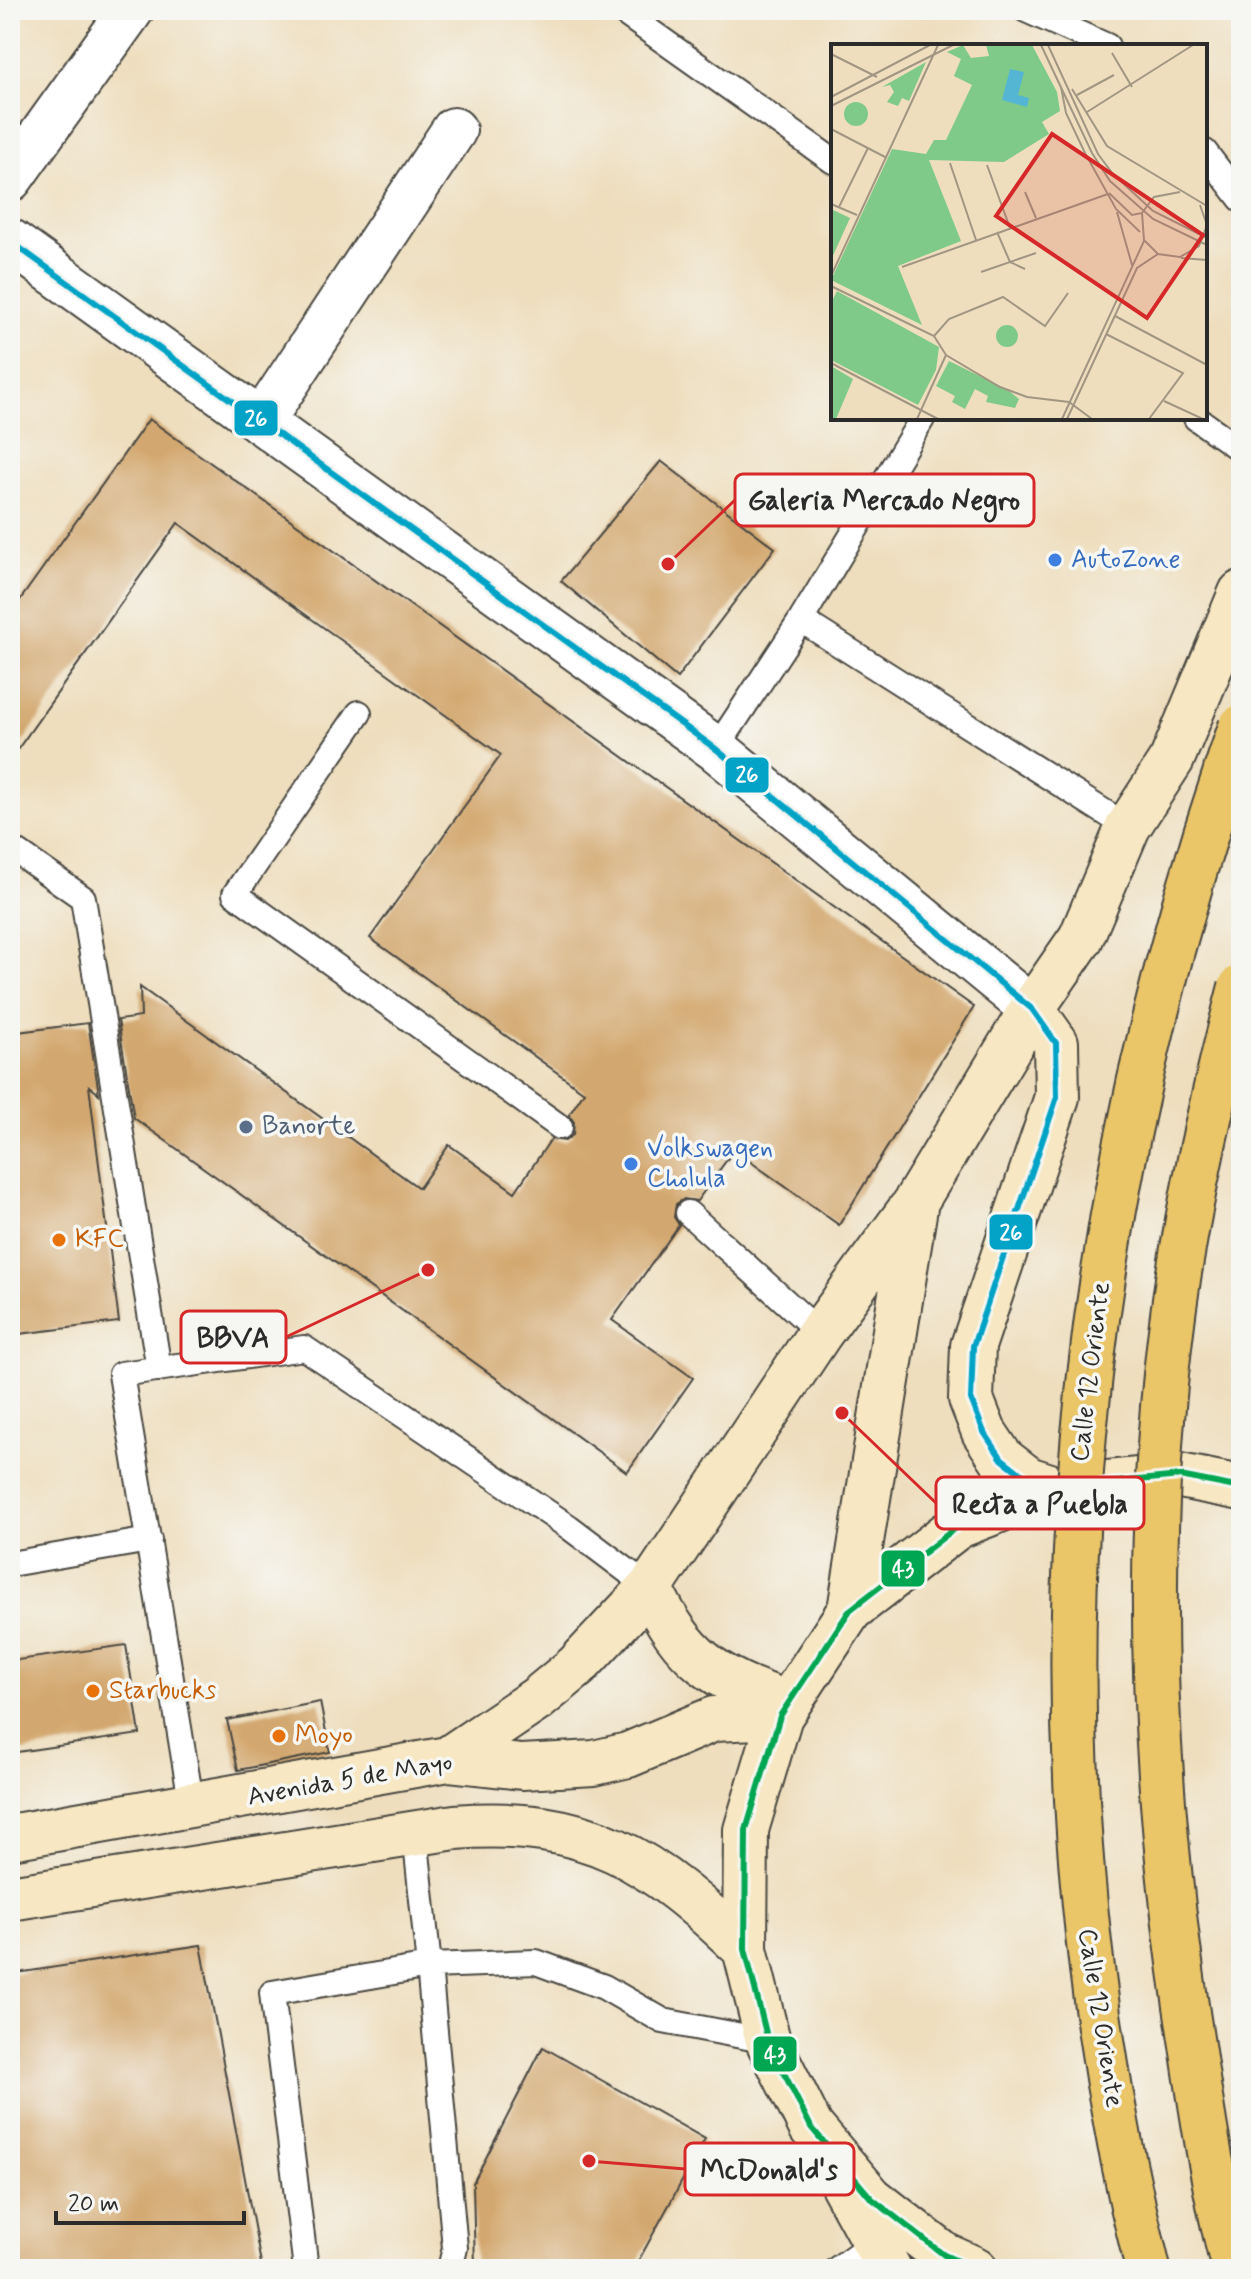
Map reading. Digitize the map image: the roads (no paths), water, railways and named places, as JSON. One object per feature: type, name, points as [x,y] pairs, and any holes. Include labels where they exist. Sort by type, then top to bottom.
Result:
[{"type":"main road","points":[[448,1759],[537,1699],[577,1666],[650,1588],[820,1333],[916,1201],[1032,1009],[1081,938],[1128,827],[1172,759],[1241,593]]},
{"type":"main road","name":"Calle 12 Oriente","points":[[1148,2269],[1109,2090],[1087,1943],[1074,1796],[1071,1650],[1077,1503],[1091,1356],[1111,1215],[1139,1074],[1174,936],[1241,727]]},
{"type":"main road","points":[[1234,2269],[1220,2214],[1197,2083],[1169,1880],[1160,1754],[1156,1595],[1162,1438],[1178,1281],[1200,1156],[1241,987]]},
{"type":"main road","points":[[1032,1009],[1056,1043],[1057,1097],[973,1346],[971,1388],[984,1432],[1002,1459],[1028,1479],[1056,1488]]},
{"type":"main road","points":[[850,1610],[916,1201]]},
{"type":"main road","points":[[882,2256],[768,2041],[745,1949],[746,1830],[784,1709],[850,1610],[958,1526],[1056,1488],[1180,1476],[1241,1488]]},
{"type":"main road","points":[[650,1588],[662,1614],[699,1661],[725,1680],[784,1709]]},
{"type":"main road","name":"Avenida 5 de Mayo","points":[[10,1837],[448,1759],[522,1767],[594,1763],[628,1755],[714,1719],[784,1709]]},
{"type":"main road","points":[[10,1898],[415,1834],[497,1824],[539,1827],[580,1835],[619,1851],[664,1877],[745,1949]]},
{"type":"main road","points":[[811,2127],[871,2198],[944,2255],[975,2269]]},
{"type":"street","points":[[10,179],[131,10]]},
{"type":"street","points":[[261,422],[454,130]]},
{"type":"street","points":[[10,241],[716,749],[1032,1009]]},
{"type":"lane","points":[[620,10],[831,160]]},
{"type":"lane","points":[[1026,10],[1102,44]]},
{"type":"lane","points":[[1207,155],[1241,199]]},
{"type":"lane","points":[[716,749],[801,620],[921,420]]},
{"type":"lane","points":[[1199,420],[1241,450]]},
{"type":"lane","points":[[801,620],[1128,827]]},
{"type":"lane","points":[[359,713],[235,894],[560,1127]]},
{"type":"lane","points":[[10,847],[83,898],[159,1369]]},
{"type":"lane","points":[[688,1213],[820,1333]]},
{"type":"lane","points":[[192,1807],[121,1374],[304,1348],[569,1527],[650,1588]]},
{"type":"lane","points":[[10,1564],[149,1540]]},
{"type":"lane","points":[[415,1834],[455,2248],[450,2269]]},
{"type":"lane","points":[[306,2269],[272,1993],[429,1966],[536,1962],[604,1987],[663,2021],[768,2041]]},
{"type":"lane","points":[[837,2269],[882,2256]]},
{"type":"place","name":"AutoZone","points":[[1055,560]]},
{"type":"place","name":"Galeria Mercado Negro","points":[[668,564]]},
{"type":"place","name":"Banorte","points":[[246,1127]]},
{"type":"place","name":"Volkswagen Cholula","points":[[631,1164]]},
{"type":"place","name":"KFC","points":[[59,1240]]},
{"type":"place","name":"BBVA","points":[[428,1270]]},
{"type":"place","name":"Recta a Puebla","points":[[842,1413]]},
{"type":"place","name":"Starbucks","points":[[93,1691]]},
{"type":"place","name":"Moyo","points":[[279,1736]]},
{"type":"place","name":"McDonald's","points":[[589,2161]]}]
